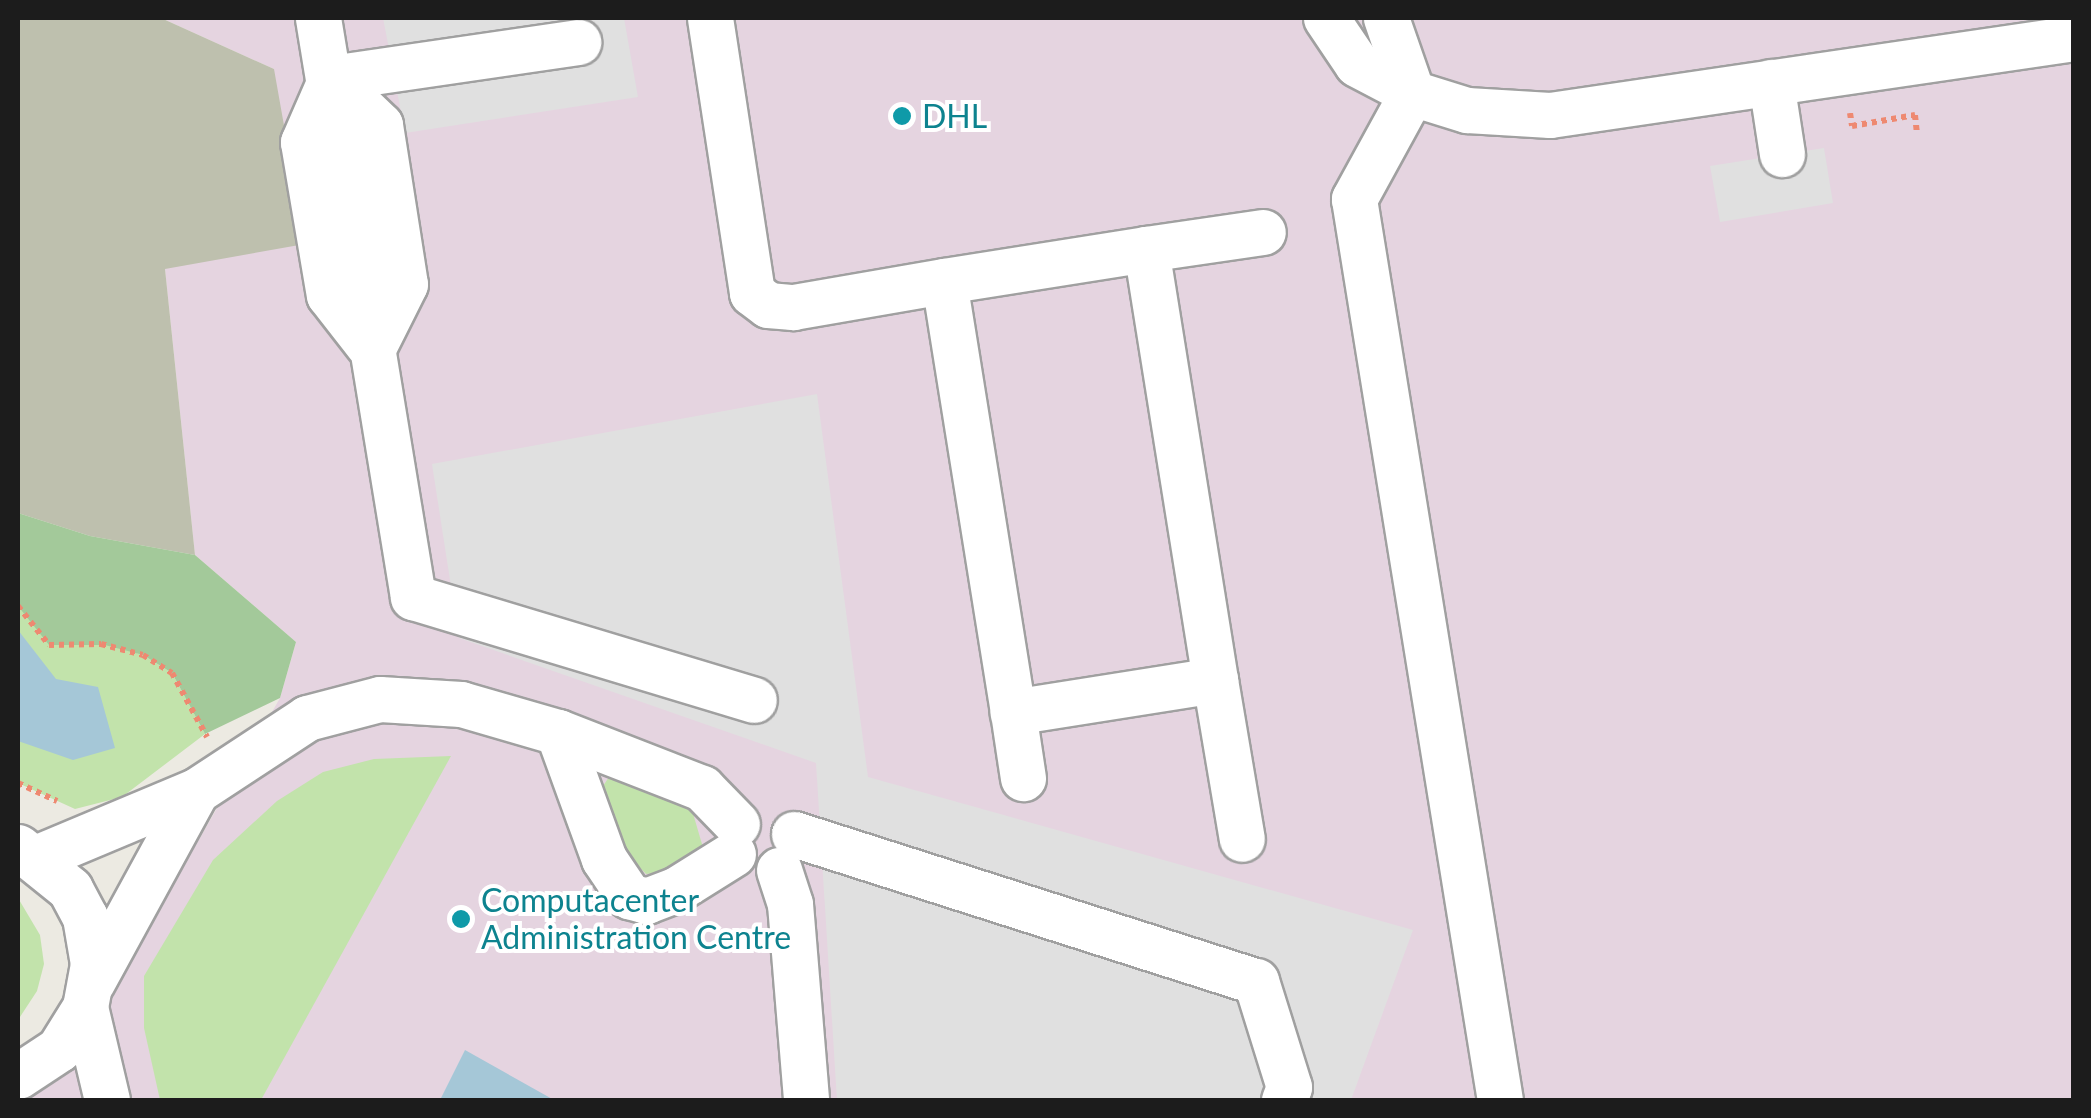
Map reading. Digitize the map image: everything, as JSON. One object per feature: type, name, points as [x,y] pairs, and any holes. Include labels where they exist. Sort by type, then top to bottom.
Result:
[{"type":"street","points":[[318,18],[331,78],[380,125],[405,284],[372,350]]},
{"type":"street","points":[[710,18],[752,293],[768,305],[793,306],[1263,232]]},
{"type":"street","points":[[1326,18],[1357,64],[1412,92],[1467,110],[1550,115],[2074,38]]},
{"type":"street","points":[[1386,18],[1412,92],[1354,199],[1500,1100]]},
{"type":"street","points":[[331,78],[578,42]]},
{"type":"street","points":[[331,78],[303,142],[329,295],[372,350],[413,597],[754,700]]},
{"type":"street","points":[[1770,82],[1782,154]]},
{"type":"street","points":[[1146,249],[1242,839]]},
{"type":"street","points":[[944,282],[1022,778]]},
{"type":"street","points":[[1013,712],[1214,680]]},
{"type":"street","points":[[107,1100],[89,995],[85,917],[70,889],[28,852],[213,778],[307,718],[380,699],[461,704],[558,732],[702,788],[735,839]]},
{"type":"street","points":[[558,732],[604,859],[629,896],[646,900],[677,889],[735,839],[753,812],[773,812],[786,852],[806,1100]]},
{"type":"street","points":[[18,1076],[59,1049],[213,778]]},
{"type":"street","points":[[786,852],[1256,981],[1289,1087],[1284,1100]]},
{"type":"path","points":[[18,606],[49,645],[100,644],[143,656],[172,673],[213,778]]},
{"type":"shaded area","points":[[18,18],[161,18],[274,69],[305,244],[165,269],[195,555],[90,536],[18,513]]},
{"type":"shaded area","points":[[161,18],[2073,18],[2073,1100],[18,1100],[106,1002],[280,698],[296,642],[195,555],[165,269],[274,69]]},
{"type":"shaded area","points":[[383,18],[624,18],[638,97],[405,133]]},
{"type":"shaded area","points":[[1824,148],[1833,203],[1720,222],[1710,166]]},
{"type":"shaded area","points":[[817,394],[868,777],[1413,930],[1351,1100],[837,1100],[816,763],[459,638],[432,464]]},
{"type":"green space","points":[[18,513],[90,536],[195,555],[296,642],[280,698],[205,734],[172,673],[143,655],[105,645],[49,645],[18,606]]},
{"type":"green space","points":[[18,606],[32,621],[143,655],[172,673],[205,734],[122,797],[75,809],[18,783]]},
{"type":"green space","points":[[451,756],[261,1100],[160,1100],[144,1028],[144,976],[213,860],[277,801],[323,772],[374,759]]},
{"type":"green space","points":[[613,771],[692,810],[704,851],[673,871],[646,874],[627,854],[603,786]]},
{"type":"green space","points":[[18,898],[40,935],[44,964],[37,991],[18,1020]]},
{"type":"water","points":[[18,630],[56,679],[98,687],[115,748],[73,760],[18,741]]},
{"type":"water","points":[[465,1050],[554,1100],[440,1100]]},
{"type":"place","name":"DHL","points":[[902,116]]},
{"type":"place","name":"Computacenter Administration Centre","points":[[461,919]]}]
